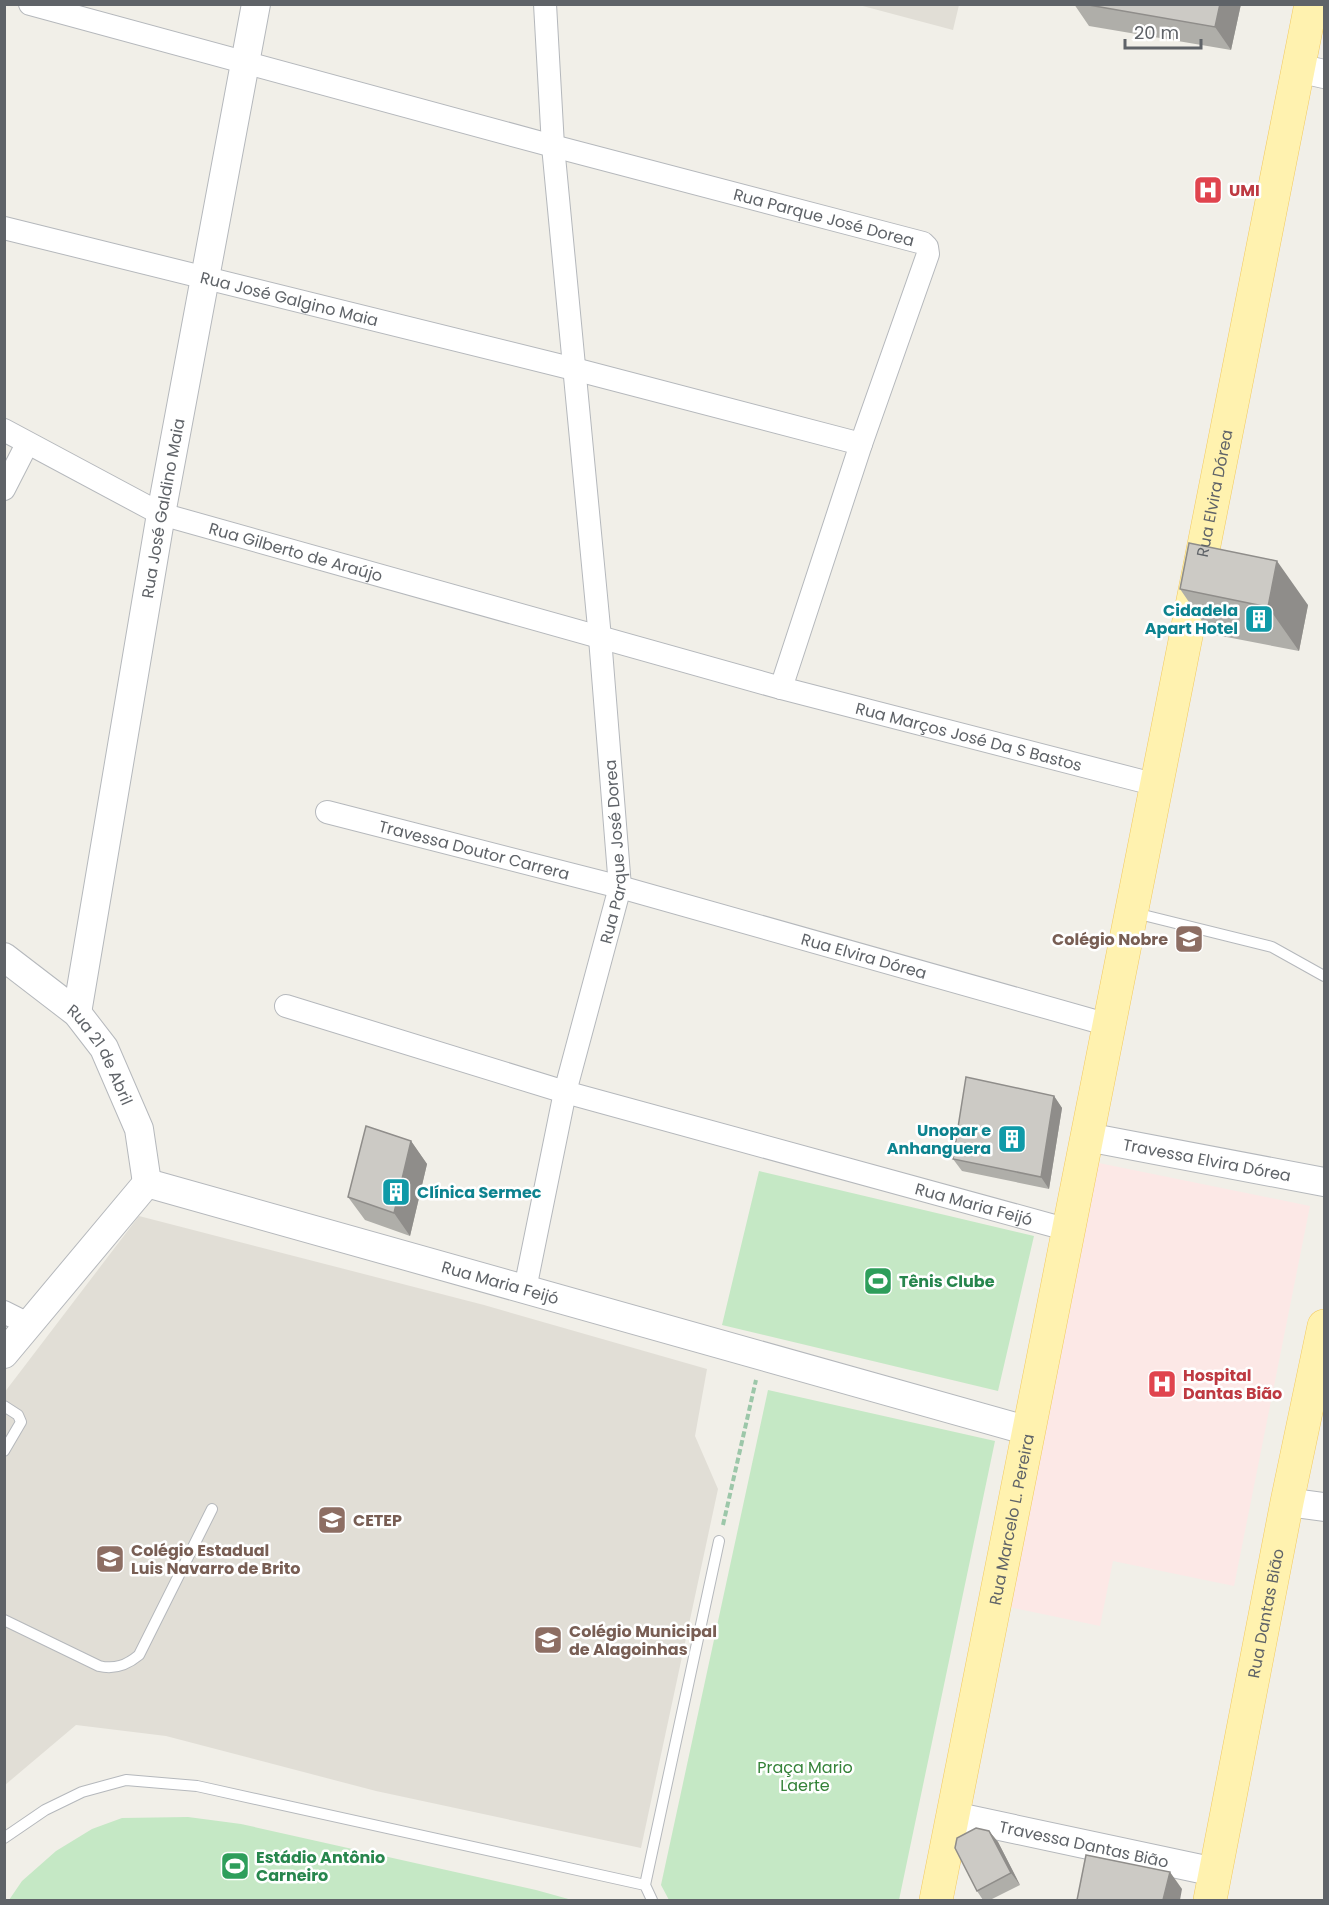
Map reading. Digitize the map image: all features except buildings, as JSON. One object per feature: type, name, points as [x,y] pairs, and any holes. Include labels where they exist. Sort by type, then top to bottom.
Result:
[{"type":"main road","name":"Rua Elvira Dórea","points":[[1087,1137],[1157,785],[1311,71],[1314,38],[1311,4]]},
{"type":"main road","name":"Rua Marcelo L. Pereira","points":[[936,1900],[1087,1137]]},
{"type":"main road","name":"Rua Dantas Bião","points":[[1213,1886],[1287,1502],[1324,1326]]},
{"type":"street","points":[[30,4],[553,146]]},
{"type":"street","name":"Rua José Galdino Maia","points":[[78,1013],[161,514],[256,4]]},
{"type":"street","name":"Rua Parque José Dorea","points":[[525,1289],[565,1092],[620,887],[600,638],[553,146],[545,4]]},
{"type":"street","name":"Rua Parque José Dorea","points":[[553,146],[912,240],[923,243],[927,247],[928,254],[861,444],[781,688]]},
{"type":"street","name":"Rua José Galgino Maia","points":[[4,228],[573,369]]},
{"type":"street","points":[[573,369],[861,444]]},
{"type":"street","name":"Rua Gilberto de Araújo","points":[[4,430],[161,514],[781,688]]},
{"type":"street","points":[[4,489],[27,444]]},
{"type":"street","name":"Rua Marços José Da S Bastos","points":[[781,688],[1157,785]]},
{"type":"street","name":"Travessa Doutor Carrera","points":[[327,812],[620,887]]},
{"type":"street","name":"Rua Elvira Dórea","points":[[620,887],[1109,1025]]},
{"type":"street","name":"Rua 21 de Abril","points":[[4,957],[78,1013],[104,1048],[139,1129],[147,1183]]},
{"type":"street","name":"Rua Maria Feijó","points":[[286,1006],[565,1092],[1069,1230]]},
{"type":"street","name":"Travessa Elvira Dórea","points":[[1087,1137],[1324,1182]]},
{"type":"street","points":[[4,1354],[16,1318],[147,1183]]},
{"type":"street","name":"Rua Maria Feijó","points":[[147,1183],[1029,1431]]},
{"type":"street","points":[[1287,1502],[1324,1507]]},
{"type":"street","name":"Travessa Dantas Bião","points":[[953,1816],[1213,1886]]},
{"type":"lane","points":[[1131,912],[1272,947],[1324,976]]},
{"type":"lane","points":[[4,1406],[18,1415],[21,1422],[4,1450]]},
{"type":"lane","points":[[4,1620],[99,1666],[108,1669],[127,1665],[139,1655],[212,1509]]},
{"type":"lane","points":[[652,1900],[645,1885],[719,1541]]},
{"type":"lane","points":[[4,1838],[45,1810],[82,1792],[126,1780],[197,1786],[645,1885]]},
{"type":"path","points":[[719,1541],[762,1356]]},
{"type":"shaded area","points":[[859,5],[959,5],[953,30]]},
{"type":"shaded area","name":"Hospital Dantas Bião","points":[[1094,1162],[1310,1206],[1234,1586],[1113,1561],[1100,1626],[1004,1606]]},
{"type":"shaded area","points":[[139,1216],[484,1305],[707,1369],[695,1436],[718,1489],[641,1848],[376,1791],[166,1736],[76,1725],[5,1785],[4,1393]]},
{"type":"green space","name":"Tênis Clube","points":[[759,1171],[1034,1236],[998,1391],[722,1325]]},
{"type":"green space","name":"Praça Mario Laerte","points":[[768,1390],[995,1441],[899,1900],[669,1900],[661,1885]]},
{"type":"green space","name":"Estádio Antônio Carneiro","points":[[188,1817],[241,1824],[572,1900],[9,1900],[22,1881],[56,1851],[92,1829],[122,1818]]},
{"type":"place","name":"UMI","points":[[1208,190]]},
{"type":"place","name":"Cidadela Apart Hotel","points":[[1259,619]]},
{"type":"place","name":"Colégio Nobre","points":[[1189,939]]},
{"type":"place","name":"Unopar e Anhanguera","points":[[1012,1139]]},
{"type":"place","name":"Clínica Sermec","points":[[396,1192]]},
{"type":"place","name":"Tênis Clube","points":[[878,1281]]},
{"type":"place","name":"Hospital Dantas Bião","points":[[1162,1384]]},
{"type":"place","name":"CETEP","points":[[332,1520]]},
{"type":"place","name":"Colégio Estadual Luis Navarro de Brito","points":[[110,1559]]},
{"type":"place","name":"Colégio Municipal de Alagoinhas","points":[[548,1640]]},
{"type":"place","name":"Estádio Antônio Carneiro","points":[[235,1866]]}]
